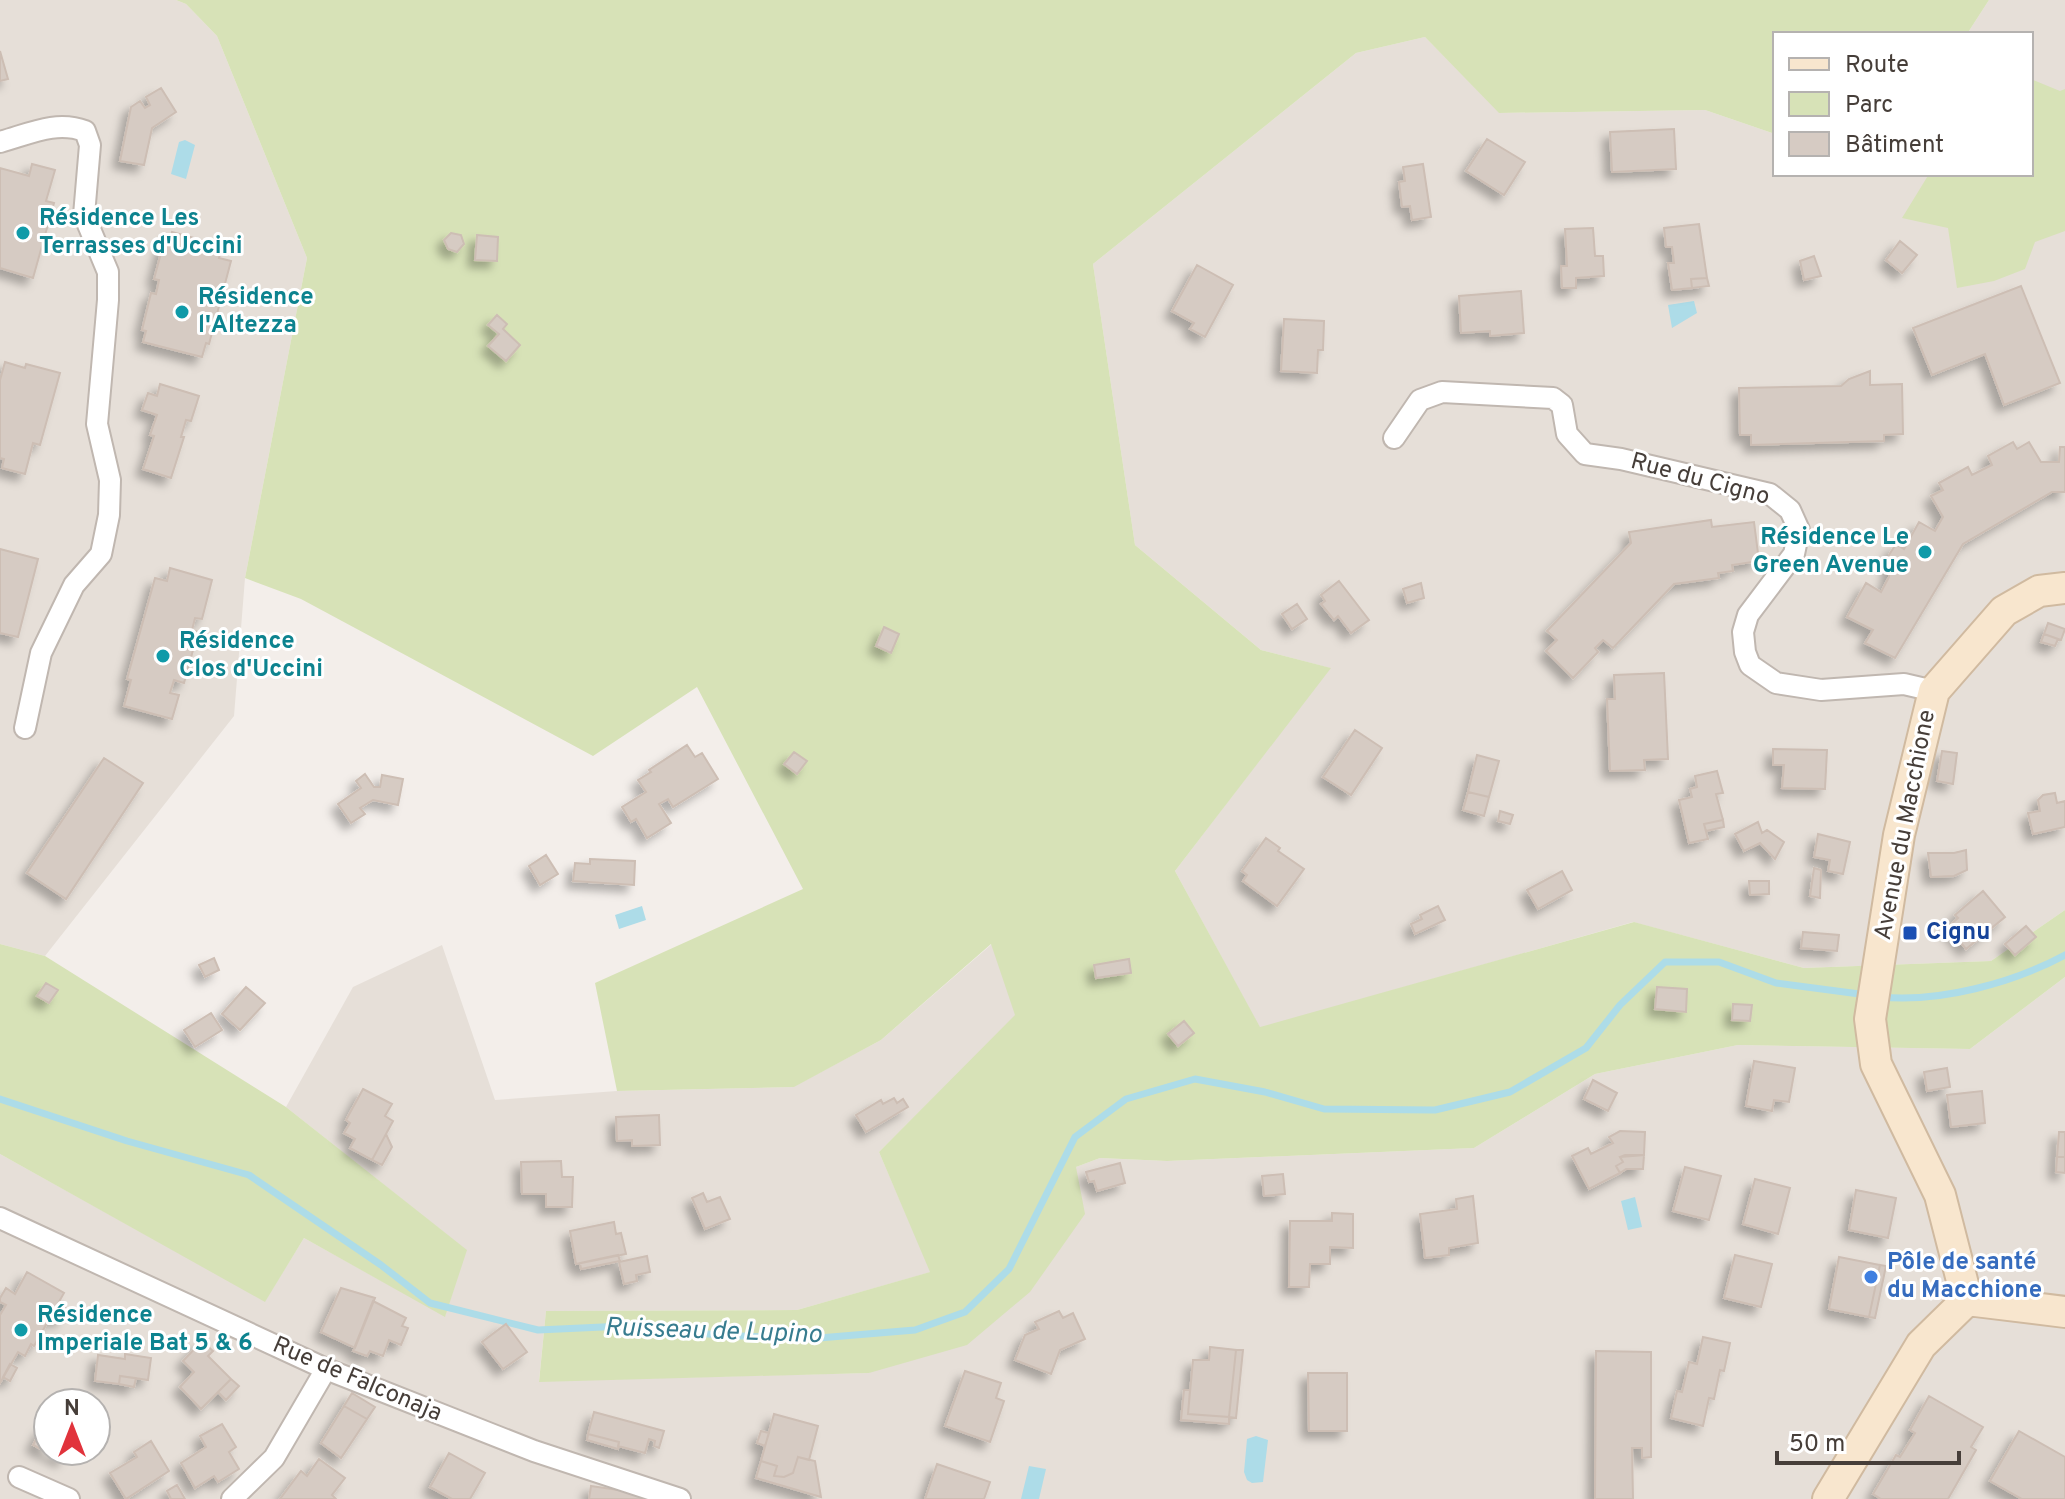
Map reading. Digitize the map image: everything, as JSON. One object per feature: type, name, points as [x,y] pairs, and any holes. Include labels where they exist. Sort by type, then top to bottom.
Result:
[{"type":"main road","name":"Avenue du Macchione","points":[[1967,1300],[1940,1195],[1876,1064],[1870,1019],[1899,835],[1934,691],[2004,611],[2039,591],[2065,588]]},
{"type":"main road","points":[[1828,1499],[1921,1345],[1967,1300],[2065,1312]]},
{"type":"street","points":[[0,142],[58,125],[85,131],[90,145],[84,215],[108,272],[97,424],[110,480],[105,542],[101,554],[74,585],[41,653],[25,728]]},
{"type":"street","name":"Rue du Cigno","points":[[1394,438],[1420,400],[1442,392],[1553,398],[1562,405],[1567,434],[1585,454],[1621,459],[1770,494],[1790,510],[1799,530],[1794,554],[1748,615],[1743,632],[1750,665],[1776,683],[1821,690],[1904,684],[1934,691]]},
{"type":"street","name":"Rue de Falconaja","points":[[0,1218],[326,1369],[534,1451],[680,1499]]},
{"type":"street","points":[[232,1499],[274,1458],[326,1369]]},
{"type":"street","points":[[19,1477],[69,1499]]},
{"type":"shaded area","points":[[0,0],[176,0],[186,4],[217,36],[307,258],[245,578],[234,716],[45,956],[0,944]]},
{"type":"shaded area","points":[[1989,0],[2065,0],[2065,910],[1991,961],[1804,968],[1633,922],[1260,1028],[1175,871],[1330,668],[1261,650],[1135,545],[1093,264],[1356,53],[1425,37],[1500,113],[1705,110],[1773,133],[1773,176],[2033,176],[2033,32],[1968,32]]},
{"type":"shaded area","points":[[992,944],[1016,1016],[879,1152],[931,1272],[797,1310],[546,1311],[539,1381],[869,1373],[1076,1167],[1100,1158],[1167,1161],[1474,1148],[1595,1074],[1738,1045],[1970,1049],[2065,977],[2065,1499],[0,1499],[0,1154],[265,1301],[304,1238],[445,1316],[466,1250],[286,1107],[353,987],[442,945],[495,1100],[617,1091],[793,1087],[881,1040]]},
{"type":"green space","points":[[176,0],[1989,0],[1968,32],[1773,32],[1773,133],[1705,110],[1499,113],[1425,37],[1356,53],[1093,264],[1135,545],[1261,650],[1331,668],[1175,871],[1260,1027],[1634,922],[1804,968],[1991,961],[2065,910],[2065,977],[1970,1049],[1738,1045],[1595,1074],[1474,1148],[1167,1161],[1100,1158],[1076,1167],[1085,1214],[1030,1292],[967,1345],[869,1373],[539,1382],[546,1311],[797,1310],[930,1272],[879,1152],[1015,1015],[991,944],[881,1040],[794,1087],[617,1091],[595,983],[803,889],[697,687],[593,756],[301,599],[245,578],[307,258],[217,36],[186,4]]},
{"type":"green space","points":[[2033,80],[2060,91],[2065,89],[2065,231],[2035,242],[2025,269],[1994,281],[1957,288],[1948,228],[1902,218],[1928,176],[2033,176]]},
{"type":"green space","points":[[0,944],[45,956],[286,1107],[467,1250],[445,1317],[304,1238],[265,1302],[0,1154]]},
{"type":"water","points":[[185,140],[195,145],[186,179],[171,174],[179,142]]},
{"type":"water","points":[[1694,301],[1697,313],[1672,328],[1668,305]]},
{"type":"water","points":[[642,906],[646,920],[619,929],[615,915]]},
{"type":"water","points":[[1635,1197],[1642,1227],[1628,1230],[1621,1201]]},
{"type":"water","points":[[1256,1436],[1268,1440],[1263,1482],[1252,1483],[1244,1472],[1247,1439]]},
{"type":"water","points":[[1029,1466],[1046,1469],[1039,1499],[1021,1499]]},
{"type":"building","points":[[0,51],[8,79],[0,81]]},
{"type":"building","points":[[161,88],[176,112],[152,128],[144,165],[120,161],[131,107],[140,101],[145,108],[150,105],[146,97]]},
{"type":"building","points":[[1674,129],[1676,169],[1612,172],[1610,132]]},
{"type":"building","points":[[1487,139],[1525,162],[1504,195],[1466,171]]},
{"type":"building","name":"Résidence Les Terrasses d'Uccini","points":[[32,164],[55,170],[46,201],[54,203],[33,278],[0,268],[0,168],[29,176]]},
{"type":"building","points":[[1423,164],[1431,217],[1412,220],[1410,206],[1402,207],[1399,182],[1405,181],[1403,167]]},
{"type":"building","points":[[1699,224],[1707,278],[1691,279],[1692,288],[1672,290],[1668,263],[1674,263],[1672,247],[1666,247],[1664,228]]},
{"type":"building","points":[[1593,228],[1595,256],[1603,256],[1604,276],[1576,278],[1576,288],[1562,288],[1561,266],[1567,266],[1565,229]]},
{"type":"building","name":"Résidence l'Altezza","points":[[172,232],[223,246],[219,258],[231,261],[209,344],[206,343],[202,357],[143,342],[146,331],[142,330],[151,293],[156,294],[159,280],[154,279],[164,242],[169,243]]},
{"type":"building","points":[[451,233],[461,235],[464,244],[457,252],[448,249],[444,240]]},
{"type":"building","points":[[477,235],[498,237],[497,261],[475,260]]},
{"type":"building","points":[[1900,241],[1917,255],[1902,273],[1886,260]]},
{"type":"building","points":[[1814,256],[1821,276],[1804,280],[1800,261]]},
{"type":"building","points":[[1197,265],[1233,285],[1205,337],[1190,329],[1194,323],[1172,311]]},
{"type":"building","points":[[1707,278],[1709,286],[1692,288],[1691,279]]},
{"type":"building","points":[[2021,286],[2060,383],[2004,405],[1985,354],[1932,375],[1913,328]]},
{"type":"building","points":[[1521,291],[1524,333],[1490,336],[1490,331],[1461,333],[1459,296]]},
{"type":"building","points":[[497,315],[507,324],[503,329],[520,345],[506,361],[488,346],[499,334],[488,325]]},
{"type":"building","points":[[1284,319],[1324,321],[1323,350],[1318,350],[1317,373],[1281,371]]},
{"type":"building","points":[[5,362],[60,373],[40,445],[33,443],[25,474],[2,468],[4,459],[0,458],[0,380]]},
{"type":"building","points":[[1870,371],[1870,385],[1902,384],[1903,434],[1884,435],[1884,441],[1751,445],[1751,435],[1740,435],[1739,388],[1841,386],[1849,379]]},
{"type":"building","points":[[160,384],[199,396],[191,421],[186,420],[171,478],[143,469],[157,415],[142,410],[148,393],[157,396]]},
{"type":"building","name":"Résidence Le Green Avenue","points":[[2013,442],[2017,449],[2029,442],[2041,462],[2059,462],[2060,447],[2065,447],[2065,492],[2052,492],[1963,544],[1895,658],[1865,643],[1873,630],[1847,617],[1866,583],[1881,592],[1889,577],[1889,555],[1896,544],[1904,549],[1919,522],[1935,531],[1943,517],[1931,496],[1943,490],[1939,483],[1968,467],[1972,475],[1992,465],[1988,456]]},
{"type":"building","points":[[1711,520],[1712,527],[1754,522],[1759,561],[1732,565],[1733,571],[1718,573],[1719,578],[1674,584],[1613,648],[1603,640],[1595,648],[1598,652],[1573,678],[1546,651],[1557,640],[1547,631],[1631,543],[1629,532]]},
{"type":"building","points":[[0,549],[38,559],[18,637],[0,633]]},
{"type":"building","name":"Résidence Clos d'Uccini","points":[[170,568],[212,580],[202,619],[195,618],[192,630],[198,632],[184,683],[174,680],[170,693],[179,695],[172,719],[124,706],[131,680],[127,679],[155,578],[167,581]]},
{"type":"building","points":[[1339,581],[1369,620],[1351,633],[1338,616],[1334,620],[1321,604],[1325,601],[1321,595]]},
{"type":"building","points":[[1421,583],[1424,598],[1407,603],[1403,589]]},
{"type":"building","points":[[1297,604],[1307,619],[1292,629],[1282,614]]},
{"type":"building","points":[[2048,623],[2065,629],[2061,640],[2044,634]]},
{"type":"building","points":[[884,627],[899,634],[891,653],[876,646]]},
{"type":"building","points":[[2044,634],[2058,639],[2055,646],[2041,642]]},
{"type":"building","points":[[1664,673],[1668,759],[1644,760],[1645,770],[1610,771],[1607,699],[1615,699],[1614,675]]},
{"type":"building","points":[[1355,730],[1382,748],[1351,795],[1323,777]]},
{"type":"building","points":[[687,745],[695,757],[702,753],[718,779],[673,807],[668,799],[659,804],[671,823],[647,838],[636,819],[631,822],[622,807],[646,792],[638,780]]},
{"type":"building","points":[[1773,749],[1827,750],[1825,789],[1782,788],[1784,765],[1773,765]]},
{"type":"building","points":[[1942,751],[1957,753],[1953,784],[1937,781]]},
{"type":"building","points":[[794,752],[807,761],[797,774],[784,764]]},
{"type":"building","points":[[1477,755],[1499,761],[1489,797],[1468,792]]},
{"type":"building","points":[[104,758],[143,783],[66,899],[27,873]]},
{"type":"building","points":[[1717,771],[1723,793],[1716,794],[1723,820],[1704,824],[1708,839],[1689,843],[1679,800],[1692,797],[1690,789],[1697,787],[1695,776]]},
{"type":"building","points":[[365,774],[374,787],[380,787],[382,775],[403,779],[398,805],[373,800],[360,808],[365,814],[351,823],[338,804],[361,788],[356,781]]},
{"type":"building","points":[[1468,792],[1489,797],[1484,816],[1463,810]]},
{"type":"building","points":[[2055,793],[2057,803],[2065,801],[2065,827],[2033,834],[2028,813],[2040,811],[2038,800],[2043,795]]},
{"type":"building","points":[[1500,811],[1513,815],[1510,824],[1498,821]]},
{"type":"building","points":[[1723,820],[1724,827],[1706,831],[1704,824]]},
{"type":"building","points":[[1758,822],[1762,833],[1767,830],[1784,842],[1775,859],[1760,843],[1744,851],[1735,834]]},
{"type":"building","points":[[1818,834],[1850,842],[1843,874],[1828,871],[1830,860],[1814,857]]},
{"type":"building","points":[[1266,838],[1280,848],[1278,851],[1304,869],[1277,906],[1243,881],[1247,875],[1242,871]]},
{"type":"building","points":[[1966,850],[1967,870],[1954,876],[1931,877],[1928,853]]},
{"type":"building","points":[[546,855],[558,874],[540,885],[529,866]]},
{"type":"building","points":[[590,859],[635,861],[634,885],[573,881],[575,863],[590,864]]},
{"type":"building","points":[[1814,868],[1821,870],[1820,898],[1810,896]]},
{"type":"building","points":[[1562,871],[1572,890],[1538,909],[1527,890]]},
{"type":"building","points":[[1749,881],[1769,881],[1769,894],[1750,895]]},
{"type":"building","points":[[1983,891],[2005,917],[1966,949],[1948,927],[1958,918],[1955,915]]},
{"type":"building","points":[[1438,906],[1445,920],[1415,934],[1411,924],[1422,919],[1420,915]]},
{"type":"building","points":[[2026,926],[2036,937],[2015,955],[2005,944]]},
{"type":"building","points":[[1803,932],[1839,935],[1837,951],[1801,948]]},
{"type":"building","points":[[214,958],[219,970],[205,977],[199,965]]},
{"type":"building","points":[[1129,959],[1131,973],[1096,978],[1094,965]]},
{"type":"building","points":[[46,983],[58,990],[49,1003],[37,996]]},
{"type":"building","points":[[246,987],[265,1003],[240,1030],[222,1014]]},
{"type":"building","points":[[1657,987],[1687,989],[1686,1012],[1655,1009]]},
{"type":"building","points":[[1733,1004],[1752,1005],[1750,1021],[1732,1020]]},
{"type":"building","points":[[211,1013],[222,1030],[195,1047],[184,1030]]},
{"type":"building","points":[[1184,1021],[1194,1033],[1178,1046],[1168,1034]]},
{"type":"building","points":[[1754,1061],[1795,1068],[1789,1102],[1774,1100],[1772,1111],[1746,1106]]},
{"type":"building","points":[[1947,1068],[1950,1087],[1927,1091],[1924,1072]]},
{"type":"building","points":[[1593,1080],[1617,1093],[1608,1111],[1584,1099]]},
{"type":"building","points":[[363,1089],[392,1104],[385,1116],[393,1121],[372,1160],[350,1148],[355,1139],[344,1133],[350,1123],[346,1120]]},
{"type":"building","points":[[1982,1091],[1985,1123],[1951,1127],[1947,1095]]},
{"type":"building","points":[[894,1098],[897,1103],[903,1099],[908,1107],[866,1132],[856,1115],[881,1100],[883,1104]]},
{"type":"building","points":[[659,1115],[660,1145],[632,1146],[632,1140],[617,1141],[616,1117]]},
{"type":"building","points":[[1620,1131],[1645,1132],[1644,1155],[1620,1157],[1623,1162],[1616,1166],[1620,1173],[1589,1189],[1572,1156],[1588,1148],[1591,1154],[1613,1143],[1609,1137]]},
{"type":"building","points":[[2059,1132],[2065,1132],[2065,1157],[2057,1157]]},
{"type":"building","points":[[386,1134],[392,1147],[382,1165],[372,1160]]},
{"type":"building","points":[[1644,1155],[1643,1169],[1626,1169],[1620,1173],[1616,1166],[1623,1162],[1620,1157]]},
{"type":"building","points":[[2057,1157],[2065,1157],[2065,1173],[2056,1172]]},
{"type":"building","points":[[561,1161],[562,1177],[573,1177],[572,1207],[546,1207],[546,1194],[522,1194],[521,1162]]},
{"type":"building","points":[[1120,1163],[1125,1183],[1097,1191],[1094,1181],[1089,1182],[1086,1172]]},
{"type":"building","points":[[1685,1167],[1721,1176],[1709,1220],[1673,1211]]},
{"type":"building","points":[[1283,1174],[1285,1194],[1264,1196],[1262,1176]]},
{"type":"building","points":[[1755,1179],[1790,1188],[1778,1234],[1743,1224]]},
{"type":"building","points":[[1856,1190],[1896,1198],[1888,1238],[1849,1230]]},
{"type":"building","points":[[703,1193],[707,1202],[720,1197],[730,1219],[705,1229],[692,1198]]},
{"type":"building","points":[[1473,1196],[1478,1243],[1449,1248],[1449,1255],[1425,1258],[1420,1214],[1457,1209],[1456,1199]]},
{"type":"building","points":[[1332,1213],[1353,1214],[1353,1248],[1330,1247],[1330,1264],[1310,1264],[1309,1287],[1289,1287],[1290,1221],[1332,1221]]},
{"type":"building","points":[[614,1222],[616,1234],[621,1233],[626,1254],[576,1264],[570,1231]]},
{"type":"building","points":[[618,1255],[620,1261],[581,1269],[580,1263]]},
{"type":"building","points":[[1735,1255],[1772,1264],[1761,1307],[1724,1298]]},
{"type":"building","points":[[647,1256],[650,1272],[636,1275],[637,1281],[624,1284],[619,1262]]},
{"type":"building","points":[[1839,1257],[1880,1265],[1869,1317],[1829,1309]]},
{"type":"building","points":[[1880,1265],[1886,1266],[1875,1318],[1869,1317]]},
{"type":"building","name":"Résidence Imperiale Bat 5 & 6","points":[[27,1272],[64,1293],[34,1346],[31,1344],[25,1356],[18,1352],[0,1383],[0,1315],[6,1305],[0,1302],[0,1298],[6,1288],[15,1294]]},
{"type":"building","points":[[341,1288],[375,1298],[355,1348],[321,1332]]},
{"type":"building","points":[[373,1301],[406,1318],[402,1326],[408,1328],[401,1345],[389,1340],[383,1356],[370,1351],[367,1356],[353,1351]]},
{"type":"building","points":[[58,1304],[67,1309],[60,1321],[51,1316]]},
{"type":"building","points":[[1059,1311],[1063,1318],[1073,1313],[1085,1339],[1060,1350],[1051,1374],[1015,1360],[1025,1335],[1039,1329],[1035,1322]]},
{"type":"building","points":[[506,1324],[527,1352],[503,1369],[482,1342]]},
{"type":"building","points":[[1703,1337],[1730,1343],[1714,1399],[1709,1398],[1703,1426],[1671,1418],[1677,1391],[1682,1392],[1689,1362],[1697,1364]]},
{"type":"building","points":[[202,1341],[213,1351],[208,1356],[231,1379],[201,1409],[180,1387],[194,1372],[183,1361]]},
{"type":"building","points":[[1210,1347],[1236,1350],[1229,1417],[1188,1414],[1193,1360],[1209,1360]]},
{"type":"building","points":[[1236,1350],[1243,1350],[1236,1418],[1229,1417]]},
{"type":"building","points":[[1596,1351],[1651,1352],[1651,1457],[1642,1458],[1642,1448],[1632,1448],[1633,1499],[1595,1499]]},
{"type":"building","points":[[125,1354],[151,1358],[148,1380],[120,1376],[119,1384],[95,1381],[98,1355],[125,1359]]},
{"type":"building","points":[[10,1364],[17,1368],[10,1381],[3,1377]]},
{"type":"building","points":[[965,1371],[1001,1383],[996,1398],[1004,1401],[990,1442],[945,1426]]},
{"type":"building","points":[[1308,1373],[1347,1373],[1347,1431],[1309,1431]]},
{"type":"building","points":[[120,1376],[136,1378],[134,1387],[119,1384]]},
{"type":"building","points":[[231,1379],[239,1386],[226,1400],[218,1392]]},
{"type":"building","points":[[1184,1390],[1190,1390],[1188,1414],[1229,1417],[1229,1424],[1181,1420]]},
{"type":"building","points":[[352,1393],[375,1407],[367,1419],[344,1406]]},
{"type":"building","points":[[1929,1396],[1983,1427],[1971,1447],[1976,1450],[1948,1499],[1881,1499],[1873,1494],[1896,1455],[1900,1457],[1915,1433],[1910,1430]]},
{"type":"building","points":[[344,1406],[367,1419],[341,1458],[321,1443]]},
{"type":"building","points":[[594,1412],[664,1431],[659,1448],[654,1446],[655,1441],[649,1439],[645,1453],[588,1434]]},
{"type":"building","points":[[774,1414],[818,1426],[809,1460],[798,1457],[793,1473],[784,1477],[774,1476],[777,1466],[761,1461]]},
{"type":"building","points":[[222,1424],[236,1447],[229,1452],[239,1469],[218,1482],[214,1476],[195,1488],[181,1463],[206,1447],[200,1436]]},
{"type":"building","points":[[761,1431],[769,1433],[765,1446],[757,1443]]},
{"type":"building","points":[[2019,1431],[2065,1457],[2065,1499],[2022,1499],[1990,1481]]},
{"type":"building","points":[[588,1434],[619,1442],[618,1449],[587,1440]]},
{"type":"building","points":[[151,1441],[169,1471],[126,1499],[110,1473],[137,1457],[134,1452]]},
{"type":"building","points":[[449,1453],[485,1473],[470,1499],[452,1499],[430,1487]]},
{"type":"building","points":[[798,1457],[815,1461],[821,1497],[756,1478],[761,1461],[777,1466],[774,1476],[784,1477],[793,1473]]},
{"type":"building","points":[[319,1459],[345,1478],[332,1495],[336,1499],[280,1499],[301,1471],[307,1476]]},
{"type":"building","points":[[937,1464],[990,1482],[984,1499],[925,1499]]},
{"type":"building","points":[[177,1485],[185,1499],[171,1499],[167,1491]]},
{"type":"building","points":[[591,1486],[646,1494],[645,1499],[589,1499]]},
{"type":"waterway","name":"Ruisseau de Lupino","points":[[1880,997],[1926,997],[1975,989],[2022,974],[2065,955]]},
{"type":"waterway","name":"Ruisseau de Lupino","points":[[0,1099],[127,1141],[249,1175],[381,1265],[430,1303],[538,1330],[624,1326],[807,1339],[915,1330],[965,1312],[1009,1269],[1075,1137],[1126,1099],[1195,1079],[1265,1092],[1324,1109],[1435,1110],[1510,1092],[1586,1048],[1620,1005],[1665,962],[1719,962],[1776,983],[1867,995]]},
{"type":"place","name":"Résidence Les Terrasses d'Uccini","points":[[23,233]]},
{"type":"place","name":"Résidence l'Altezza","points":[[182,312]]},
{"type":"place","name":"Résidence Le Green Avenue","points":[[1925,552]]},
{"type":"place","name":"Résidence Clos d'Uccini","points":[[163,656]]},
{"type":"place","name":"Cignu","points":[[1910,933]]},
{"type":"place","name":"Pôle de santé du Macchione","points":[[1871,1277]]},
{"type":"place","name":"Résidence Imperiale Bat 5 & 6","points":[[21,1330]]}]
